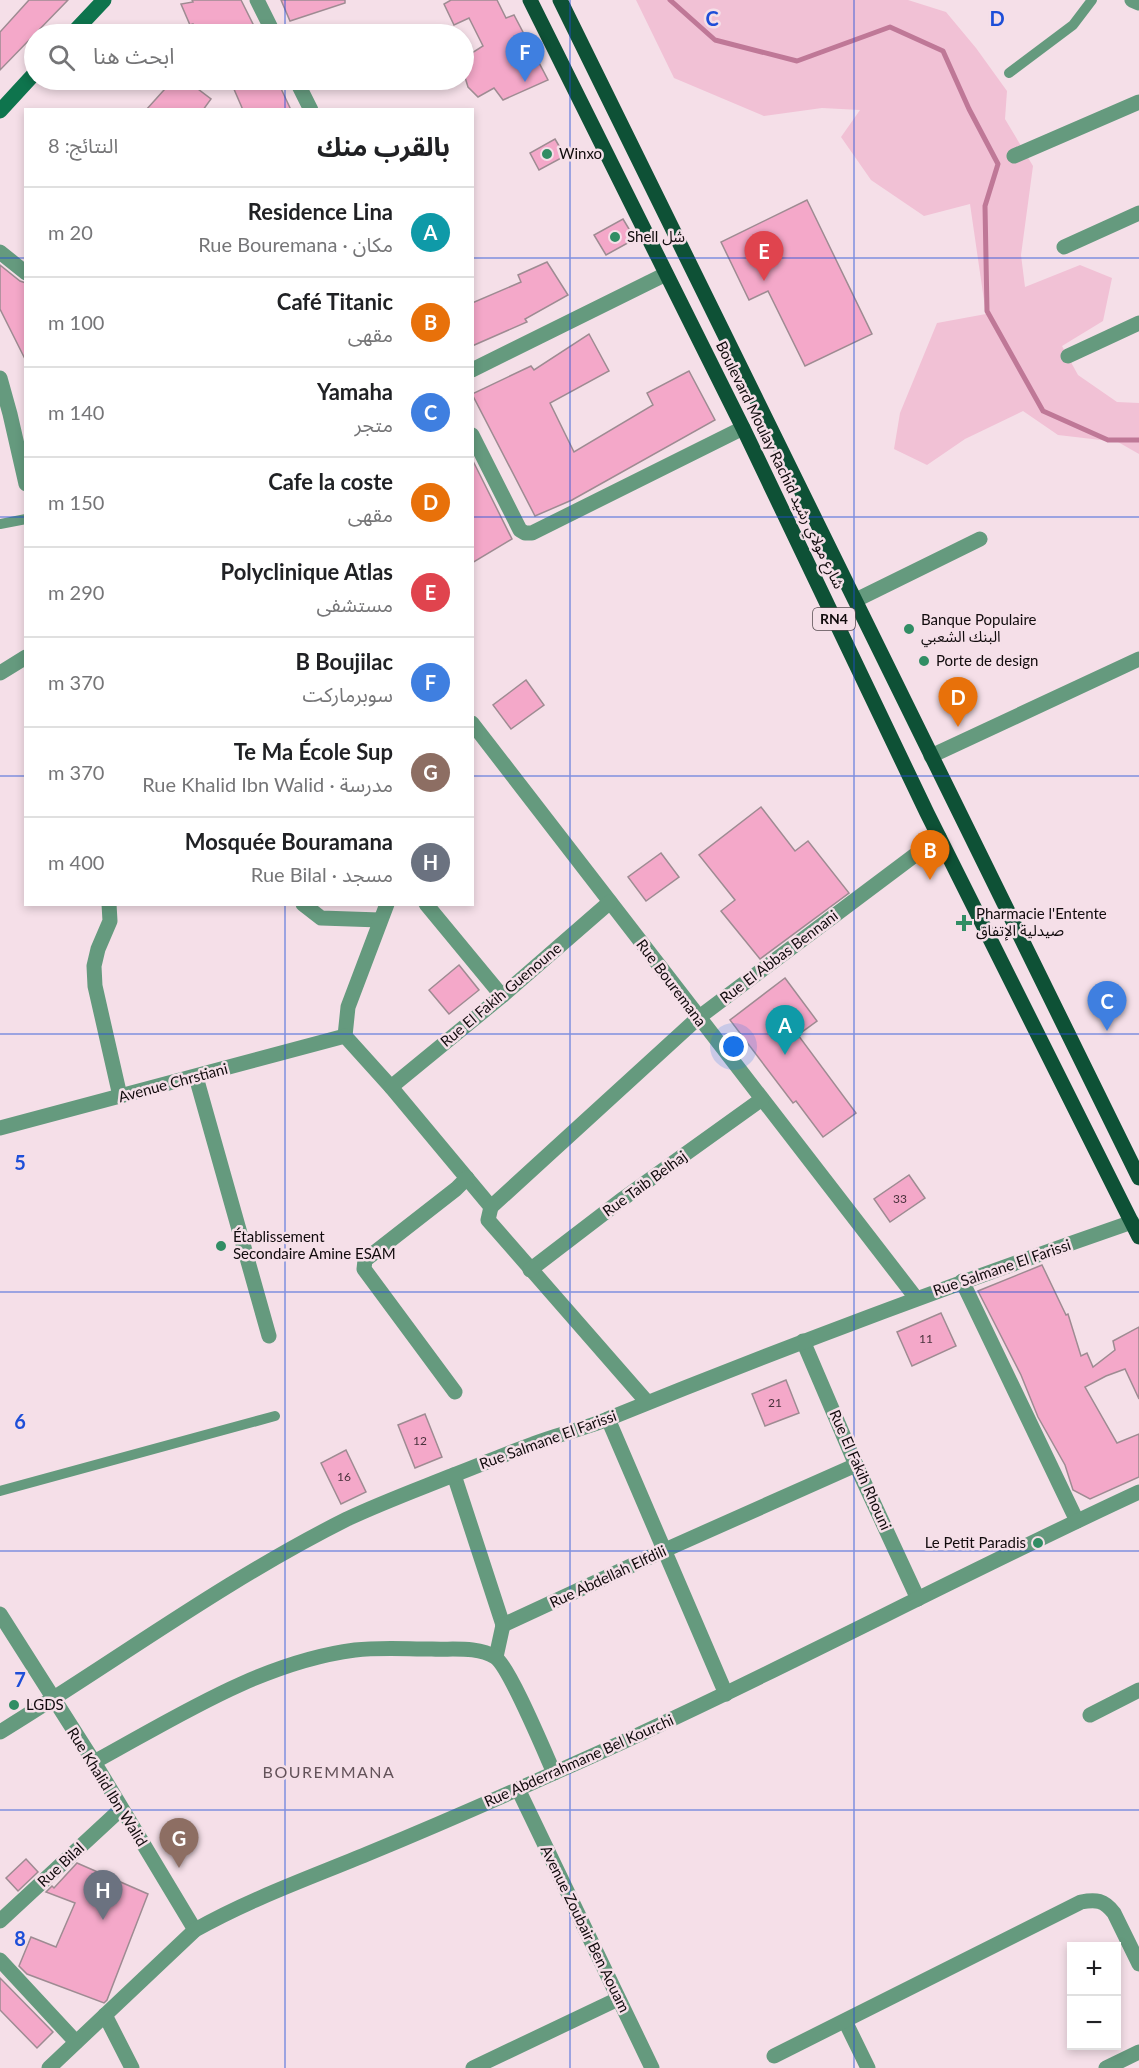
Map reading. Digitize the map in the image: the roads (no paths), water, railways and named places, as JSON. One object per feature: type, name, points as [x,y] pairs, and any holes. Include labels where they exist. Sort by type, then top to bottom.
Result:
[{"type":"main road","name":"Boulevard Moulay Rachid شارع مولاي رشيد","points":[[531,0],[743,428],[939,837],[1139,1237]]},
{"type":"main road","name":"Boulevard Moulay Rachid شارع مولاي رشيد","points":[[560,0],[1139,1178]]},
{"type":"street","points":[[81,24],[104,0]]},
{"type":"street","points":[[257,0],[269,24]]},
{"type":"street","points":[[1132,0],[1139,3]]},
{"type":"street","points":[[1,109],[24,85]]},
{"type":"street","points":[[301,90],[310,108]]},
{"type":"street","points":[[1014,156],[1139,102]]},
{"type":"street","points":[[1064,247],[1139,213]]},
{"type":"street","points":[[0,252],[24,271]]},
{"type":"street","points":[[474,369],[666,274]]},
{"type":"street","points":[[1068,356],[1139,323]]},
{"type":"street","points":[[0,378],[24,475]]},
{"type":"street","points":[[474,439],[520,530],[532,533],[743,428]]},
{"type":"street","points":[[856,600],[980,539]]},
{"type":"street","points":[[0,673],[24,658]]},
{"type":"street","points":[[932,756],[1139,659]]},
{"type":"street","name":"Rue Bouremana","points":[[474,725],[487,739],[698,1018],[916,1299]]},
{"type":"street","name":"Rue El Abbas Bennani","points":[[491,1207],[698,1018],[939,837]]},
{"type":"street","name":"Rue El Fakih Guenoune","points":[[391,1087],[502,996],[610,902]]},
{"type":"street","points":[[109,906],[110,921],[98,950],[94,976],[120,1096]]},
{"type":"street","points":[[306,906],[321,918],[380,920]]},
{"type":"street","points":[[386,906],[348,1007],[345,1036],[391,1087],[491,1207],[488,1220],[647,1402]]},
{"type":"street","points":[[428,906],[502,996]]},
{"type":"street","name":"Avenue Chrstiani","points":[[0,1128],[345,1036]]},
{"type":"street","points":[[196,1077],[269,1336]]},
{"type":"street","name":"Rue Taib Belhaj","points":[[530,1270],[762,1099]]},
{"type":"street","points":[[455,1392],[364,1269],[363,1264],[365,1260],[467,1178]]},
{"type":"street","name":"Rue Salmane El Farissi","points":[[0,1732],[53,1700],[176,1618],[276,1558],[347,1519],[534,1443],[608,1419],[803,1341],[962,1281],[1132,1222]]},
{"type":"street","points":[[962,1281],[1077,1521]]},
{"type":"street","name":"Rue El Fakih Rhouni","points":[[803,1341],[856,1465],[918,1599]]},
{"type":"street","points":[[608,1419],[726,1694]]},
{"type":"street","name":"Rue Abdellah Elfdili","points":[[504,1625],[856,1465]]},
{"type":"street","points":[[454,1475],[504,1625],[496,1657]]},
{"type":"street","name":"Rue Abderrahmane Bel Kourchi","points":[[48,2068],[195,1930],[252,1900],[368,1854],[518,1789],[726,1694],[1139,1492]]},
{"type":"street","name":"Rue Khalid Ibn Walid","points":[[0,1614],[94,1762],[195,1930]]},
{"type":"street","points":[[94,1762],[246,1681],[353,1650],[400,1648],[462,1650],[483,1652],[496,1657],[515,1688],[554,1773]]},
{"type":"street","points":[[1090,1715],[1139,1690]]},
{"type":"street","name":"Avenue Zoubair Ben Aouam","points":[[518,1789],[652,2068]]},
{"type":"street","name":"Rue Bilal","points":[[0,1921],[121,1809]]},
{"type":"street","points":[[774,2056],[1081,1902],[1101,1900],[1108,1905],[1114,1912],[1139,1964]]},
{"type":"street","points":[[0,1960],[76,2042]]},
{"type":"street","points":[[473,2068],[618,1999]]},
{"type":"street","points":[[105,2015],[132,2068]]},
{"type":"street","points":[[845,2021],[868,2068]]},
{"type":"street","points":[[1106,2068],[1139,2052]]},
{"type":"lane","points":[[1009,72],[1073,25],[1092,0]]},
{"type":"lane","points":[[0,524],[24,519]]},
{"type":"lane","points":[[0,1491],[275,1416]]},
{"type":"waterway","points":[[670,0],[715,40],[797,61],[890,27],[943,51],[969,109],[998,164],[985,206],[987,311],[1043,411],[1108,440],[1139,440]]},
{"type":"place","name":"B Boujilac","points":[[525,82]]},
{"type":"place","name":"Winxo","points":[[547,154]]},
{"type":"place","name":"Shell شل","points":[[615,237]]},
{"type":"place","name":"Polyclinique Atlas","points":[[764,281]]},
{"type":"place","name":"Banque Populaire البنك الشعبي","points":[[909,629]]},
{"type":"place","name":"Porte de design","points":[[924,661]]},
{"type":"place","name":"Cafe la coste","points":[[958,727]]},
{"type":"place","name":"Café Titanic","points":[[930,880]]},
{"type":"place","name":"Pharmacie l'Entente صيدلية الإتفاق","points":[[964,923]]},
{"type":"place","name":"Yamaha","points":[[1107,1031]]},
{"type":"place","name":"Residence Lina","points":[[785,1055]]},
{"type":"place","name":"Établissement Secondaire Amine ESAM","points":[[221,1246]]},
{"type":"place","name":"Le Petit Paradis","points":[[1038,1543]]},
{"type":"place","name":"LGDS","points":[[14,1705]]},
{"type":"place","name":"Te Ma École Sup","points":[[179,1868]]},
{"type":"place","name":"Mosquée Bouramana","points":[[103,1920]]},
{"type":"district","name":"BOUREMMANA","points":[[329,1772]]}]
